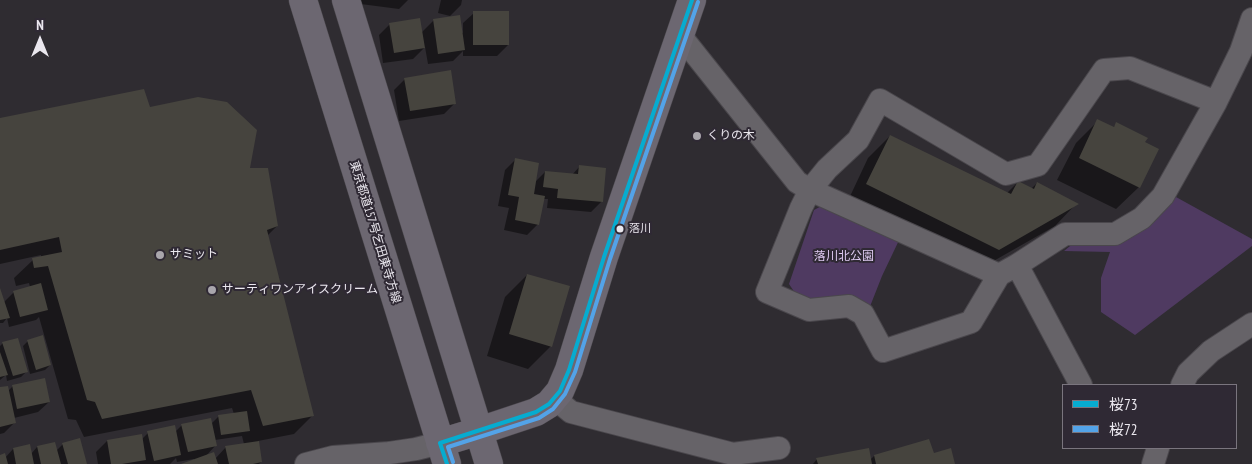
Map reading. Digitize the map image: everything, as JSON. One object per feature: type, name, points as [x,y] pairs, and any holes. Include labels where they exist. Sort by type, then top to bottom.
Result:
[{"type":"main road","name":"東京都道157号乞田東寺方線","points":[[303,0],[444,453]]},
{"type":"main road","points":[[346,0],[489,464]]},
{"type":"main road","points":[[444,453],[479,432],[536,412],[548,404],[560,391],[569,370],[604,257],[692,0]]},
{"type":"street","points":[[1216,102],[1130,68],[1104,70],[1038,165],[1006,174],[880,100],[858,140],[827,169],[810,190],[767,292],[809,310],[849,306],[862,314],[883,351],[970,322],[1008,270],[1065,234],[1115,234],[1142,218],[1163,196],[1216,102],[1241,51],[1252,19]]},
{"type":"street","points":[[680,35],[797,182],[810,190],[1008,270],[1080,384]]},
{"type":"street","points":[[1182,384],[1188,373],[1211,351],[1252,324]]},
{"type":"street","points":[[554,398],[571,412],[733,454],[779,448]]},
{"type":"street","points":[[306,464],[333,457],[416,449],[444,453]]},
{"type":"street","points":[[1153,464],[1158,449]]},
{"type":"green space","points":[[1176,197],[1252,239],[1252,246],[1135,335],[1101,312],[1101,278],[1110,252],[1064,251],[1075,242],[1154,220]]},
{"type":"green space","name":"落川北公園","points":[[829,202],[902,234],[869,309],[817,302],[797,296],[789,284],[814,210]]},
{"type":"building","points":[[473,11],[509,11],[509,45],[473,45]]},
{"type":"building","points":[[460,15],[465,50],[438,54],[433,19]]},
{"type":"building","points":[[420,18],[425,48],[394,53],[389,23]]},
{"type":"building","points":[[451,70],[456,104],[410,111],[404,78]]},
{"type":"building","name":"サミット","points":[[144,89],[150,107],[198,97],[227,102],[257,130],[250,168],[268,168],[278,226],[267,230],[314,416],[263,426],[251,390],[102,419],[95,402],[87,400],[48,266],[34,268],[32,258],[62,252],[59,237],[0,250],[0,118]]},
{"type":"building","points":[[1097,119],[1114,127],[1116,122],[1148,138],[1145,142],[1159,149],[1140,188],[1079,158]]},
{"type":"building","points":[[890,135],[1011,194],[1018,181],[1034,189],[1037,182],[1079,204],[999,250],[866,184]]},
{"type":"building","points":[[515,158],[539,163],[534,194],[545,196],[539,225],[515,220],[519,197],[508,195]]},
{"type":"building","points":[[579,165],[606,168],[603,202],[557,198],[558,189],[543,187],[545,171],[578,174]]},
{"type":"building","points":[[527,274],[570,286],[552,347],[509,334]]},
{"type":"building","points":[[41,283],[48,310],[20,317],[13,291]]},
{"type":"building","points":[[0,288],[10,318],[0,320]]},
{"type":"building","points":[[43,335],[51,365],[36,370],[27,340]]},
{"type":"building","points":[[18,338],[28,372],[13,376],[2,342]]},
{"type":"building","points":[[0,352],[8,375],[0,377]]},
{"type":"building","points":[[45,378],[50,402],[17,409],[12,385]]},
{"type":"building","points":[[8,386],[16,423],[0,427],[0,387]]},
{"type":"building","points":[[247,411],[250,431],[221,435],[218,415]]},
{"type":"building","points":[[211,418],[217,446],[188,452],[181,424]]},
{"type":"building","points":[[175,425],[181,455],[154,461],[147,431]]},
{"type":"building","points":[[142,434],[146,460],[111,464],[107,440]]},
{"type":"building","points":[[80,438],[87,464],[68,464],[62,443]]},
{"type":"building","points":[[929,439],[934,453],[951,448],[955,464],[876,464],[874,455]]},
{"type":"building","points":[[259,441],[262,462],[229,464],[225,446]]},
{"type":"building","points":[[55,442],[61,464],[41,464],[37,446]]},
{"type":"building","points":[[30,444],[34,464],[16,464],[13,448]]},
{"type":"building","points":[[869,448],[872,464],[818,464],[816,458]]},
{"type":"building","points":[[214,452],[218,464],[181,464]]},
{"type":"building","points":[[5,453],[8,464],[0,464],[0,455]]},
{"type":"transit line","name":"桜73","points":[[447,464],[440,443],[536,412],[549,404],[560,391],[569,370],[604,257],[692,0]]},
{"type":"transit line","name":"桜72","points":[[453,462],[448,447],[539,418],[553,409],[565,394],[575,372],[610,259],[698,2]]},
{"type":"place","name":"くりの木","points":[[697,136]]},
{"type":"place","name":"落川","points":[[620,229]]},
{"type":"place","name":"サミット","points":[[160,255]]},
{"type":"place","name":"サーティワンアイスクリーム","points":[[212,290]]}]
